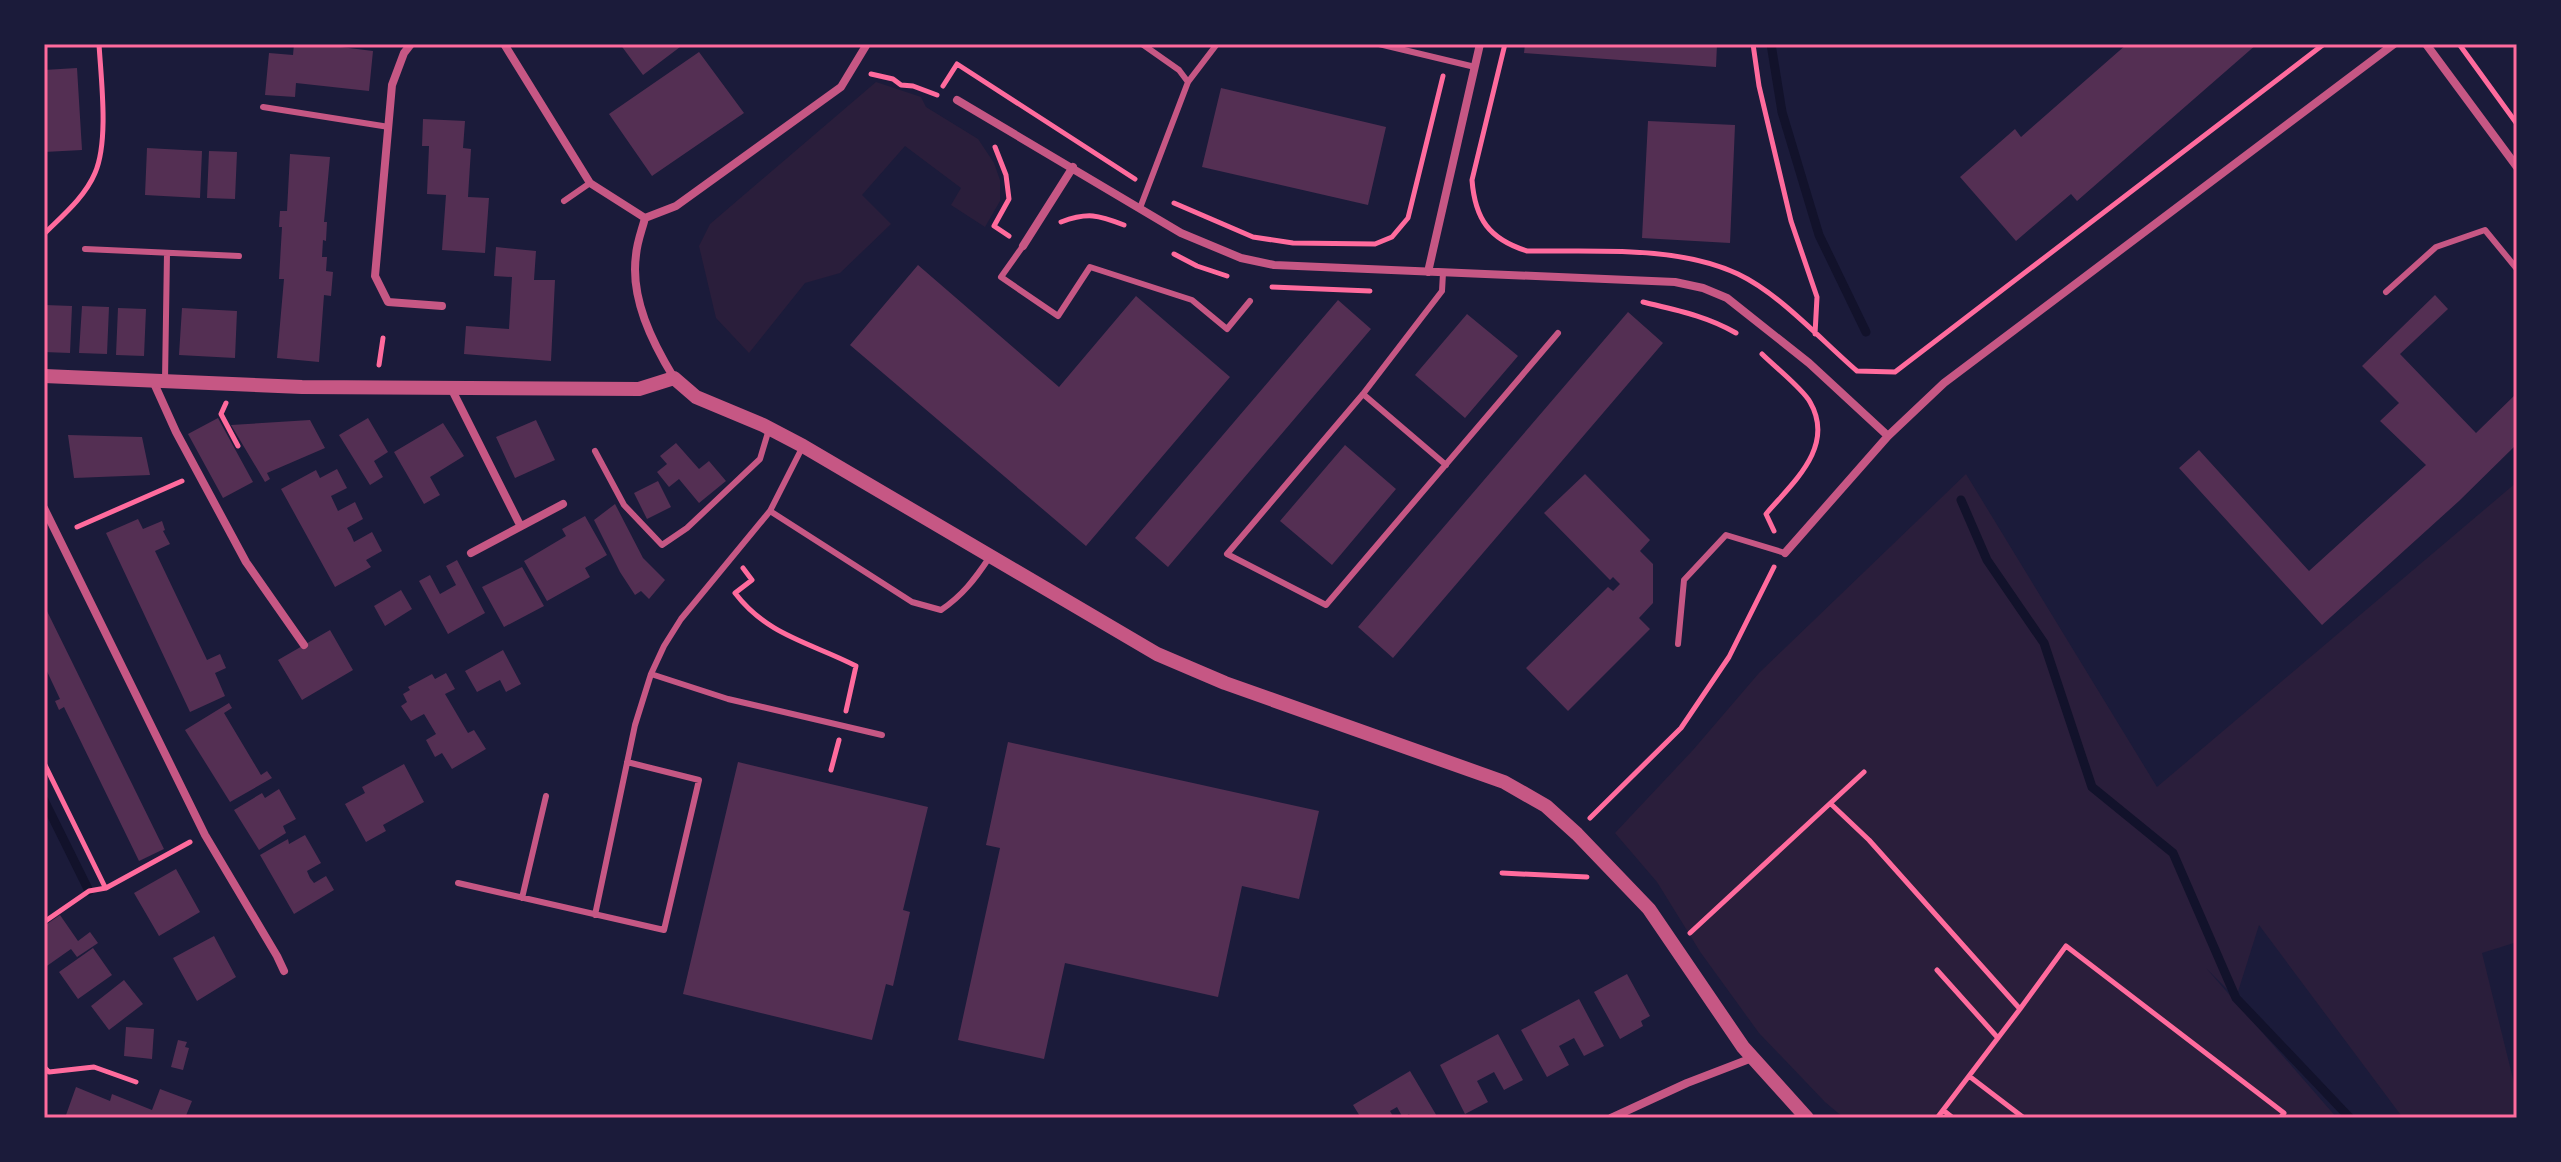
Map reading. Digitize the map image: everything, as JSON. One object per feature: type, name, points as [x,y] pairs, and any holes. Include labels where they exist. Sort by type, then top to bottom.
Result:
[{"type":"street","points":[[411,44],[404,53],[392,85],[375,276],[388,302],[442,306]]},
{"type":"street","points":[[504,44],[590,183],[645,218]]},
{"type":"street","points":[[645,218],[676,206],[841,87],[867,44]]},
{"type":"street","points":[[1428,272],[1480,44]]},
{"type":"street","points":[[1785,553],[1888,436],[1944,383],[2394,44]]},
{"type":"street","points":[[2426,44],[2517,167]]},
{"type":"street","points":[[957,100],[1181,233],[1241,258],[1274,265],[1675,282],[1703,288],[1727,298],[1809,363],[1888,436]]},
{"type":"street","points":[[1023,246],[1073,167]]},
{"type":"street","points":[[645,218],[636,256],[637,294],[655,347],[674,378],[696,397],[803,446],[1157,654],[1225,683],[1504,782],[1546,806],[1649,909],[1752,1058],[1807,1118]]},
{"type":"street","points":[[44,376],[302,387],[639,389],[674,378]]},
{"type":"street","points":[[159,381],[197,474],[246,562],[304,645]]},
{"type":"street","points":[[451,388],[520,525]]},
{"type":"street","points":[[471,553],[563,504]]},
{"type":"street","points":[[44,508],[205,835],[284,971]]},
{"type":"street","points":[[1611,1118],[1687,1083],[1752,1058]]},
{"type":"lane","points":[[1142,44],[1179,70],[1188,82]]},
{"type":"lane","points":[[1140,208],[1188,82],[1217,44]]},
{"type":"lane","points":[[1379,44],[1475,67]]},
{"type":"lane","points":[[263,107],[389,127]]},
{"type":"lane","points":[[564,201],[590,183]]},
{"type":"lane","points":[[2386,292],[2436,247],[2485,230],[2517,269]]},
{"type":"lane","points":[[1023,246],[1001,277],[1058,316],[1090,267],[1192,300],[1227,329],[1250,301]]},
{"type":"lane","points":[[85,249],[239,256]]},
{"type":"lane","points":[[159,381],[167,253]]},
{"type":"lane","points":[[1443,273],[1442,291],[1363,394],[1227,554],[1326,605],[1558,333]]},
{"type":"lane","points":[[1363,394],[1446,465]]},
{"type":"lane","points":[[595,451],[624,505],[662,545],[687,528],[760,459],[769,429]]},
{"type":"lane","points":[[595,915],[635,725],[651,674],[681,619],[770,511],[803,446]]},
{"type":"lane","points":[[770,511],[912,602],[941,610],[972,583],[989,558]]},
{"type":"lane","points":[[1678,644],[1684,580],[1726,535],[1785,553]]},
{"type":"lane","points":[[651,674],[728,699],[882,735]]},
{"type":"lane","points":[[458,883],[664,930],[699,780],[627,762]]},
{"type":"lane","points":[[522,898],[546,796]]},
{"type":"path","points":[[44,234],[82,195],[95,175],[101,155],[99,44]]},
{"type":"path","points":[[1505,44],[1472,180],[1474,202],[1493,234],[1509,245],[1527,251],[1642,253],[1693,258],[1738,274],[1773,296],[1857,371],[1895,372],[2324,44]]},
{"type":"path","points":[[1753,44],[1759,86],[1791,221],[1817,297],[1815,335]]},
{"type":"path","points":[[2459,44],[2517,124]]},
{"type":"path","points":[[932,104],[957,64],[1170,202],[1253,237],[1293,243],[1375,244],[1392,237],[1408,218],[1447,62]]},
{"type":"path","points":[[868,73],[937,95]]},
{"type":"path","points":[[991,143],[998,151],[1006,175],[1009,199],[994,226],[1023,246]]},
{"type":"path","points":[[1052,229],[1061,222],[1079,216],[1099,215],[1126,226]]},
{"type":"path","points":[[1162,247],[1197,266],[1234,278]]},
{"type":"path","points":[[1270,286],[1282,289],[1383,291]]},
{"type":"path","points":[[1641,302],[1689,312],[1719,323],[1739,335]]},
{"type":"path","points":[[379,366],[383,338]]},
{"type":"path","points":[[1577,834],[1681,728],[1729,657],[1775,566],[1785,553],[1766,514],[1808,465],[1818,434],[1816,417],[1809,400],[1759,351]]},
{"type":"path","points":[[225,382],[226,403],[221,414],[238,446]]},
{"type":"path","points":[[77,527],[197,474]]},
{"type":"path","points":[[734,554],[752,580],[735,593],[753,616],[792,638],[856,666],[831,770]]},
{"type":"path","points":[[44,763],[106,888]]},
{"type":"path","points":[[1673,946],[1864,772]]},
{"type":"path","points":[[1831,804],[1869,840],[2020,1009]]},
{"type":"path","points":[[44,922],[89,891],[106,888],[205,835]]},
{"type":"path","points":[[1502,873],[1596,877]]},
{"type":"path","points":[[1937,1118],[2066,946],[2284,1113],[2280,1118]]},
{"type":"path","points":[[1937,970],[1998,1038]]},
{"type":"path","points":[[44,1067],[49,1072],[94,1067],[136,1082]]},
{"type":"path","points":[[1969,1076],[2024,1118]]},
{"type":"path","points":[[1943,1110],[1953,1118]]},
{"type":"shaded area","points":[[876,82],[921,97],[926,107],[978,139],[994,163],[1000,180],[1000,201],[985,227],[951,205],[961,188],[905,146],[862,195],[891,224],[840,273],[805,283],[749,353],[716,318],[699,246],[710,224]]},
{"type":"shaded area","points":[[1966,474],[2157,787],[2517,482],[2517,942],[2482,953],[2517,1095],[2517,1118],[2403,1118],[2259,925],[2236,998],[2206,968],[2337,1118],[1844,1118],[1759,1033],[1701,953],[1657,882],[1615,833],[1693,750],[1759,673]]},
{"type":"building","points":[[294,44],[373,51],[369,91],[296,83],[295,97],[265,95],[269,53],[293,55]]},
{"type":"building","points":[[620,44],[678,44],[680,47],[643,75]]},
{"type":"building","points":[[1525,44],[1717,44],[1716,67],[1524,53]]},
{"type":"building","points":[[2127,44],[2257,44],[2077,201],[2071,194],[2016,241],[1960,177],[2015,129],[2021,137]]},
{"type":"building","points":[[699,52],[744,113],[652,176],[609,114]]},
{"type":"building","points":[[77,68],[82,150],[44,152],[44,70]]},
{"type":"building","points":[[1221,88],[1386,127],[1368,205],[1202,167]]},
{"type":"building","points":[[423,119],[465,121],[463,148],[471,149],[468,197],[489,198],[485,253],[442,250],[446,195],[427,194],[429,146],[422,146]]},
{"type":"building","points":[[1648,121],[1735,125],[1730,243],[1642,238]]},
{"type":"building","points":[[147,148],[202,151],[200,198],[145,195]]},
{"type":"building","points":[[209,151],[237,152],[235,199],[207,198]]},
{"type":"building","points":[[290,154],[330,157],[324,222],[327,222],[326,241],[323,240],[322,257],[327,257],[326,271],[333,272],[331,296],[324,295],[319,362],[277,358],[284,279],[279,279],[280,211],[287,211]]},
{"type":"building","points":[[496,247],[536,251],[534,280],[555,280],[551,361],[464,354],[466,326],[509,329],[512,277],[494,276]]},
{"type":"building","points":[[918,265],[1059,387],[1136,296],[1230,377],[1086,546],[850,345]]},
{"type":"building","points":[[2435,295],[2448,309],[2400,354],[2476,433],[2517,393],[2517,444],[2322,625],[2179,468],[2199,450],[2309,571],[2426,465],[2380,421],[2399,403],[2362,366]]},
{"type":"building","points":[[1338,300],[1371,329],[1168,567],[1135,538]]},
{"type":"building","points":[[45,305],[72,306],[70,353],[44,352]]},
{"type":"building","points":[[82,306],[109,307],[107,354],[79,353]]},
{"type":"building","points":[[118,308],[146,309],[144,356],[116,355]]},
{"type":"building","points":[[182,308],[237,311],[235,358],[179,355]]},
{"type":"building","points":[[1628,312],[1663,343],[1393,658],[1358,627]]},
{"type":"building","points":[[1467,314],[1518,356],[1465,418],[1415,375]]},
{"type":"building","points":[[218,418],[253,482],[223,498],[188,434]]},
{"type":"building","points":[[368,418],[388,452],[374,461],[383,477],[370,485],[339,435]]},
{"type":"building","points":[[310,420],[325,448],[267,473],[270,479],[265,482],[231,425]]},
{"type":"building","points":[[536,420],[555,460],[515,478],[496,437]]},
{"type":"building","points":[[443,423],[464,456],[430,477],[440,495],[424,504],[394,452]]},
{"type":"building","points":[[68,435],[142,437],[150,475],[74,478]]},
{"type":"building","points":[[676,443],[699,469],[709,461],[726,481],[699,503],[679,479],[669,487],[657,472],[667,464],[660,456]]},
{"type":"building","points":[[1345,445],[1396,489],[1332,565],[1280,521]]},
{"type":"building","points":[[337,469],[347,488],[331,496],[338,511],[355,502],[363,519],[347,528],[354,542],[372,532],[382,551],[366,560],[371,567],[335,587],[281,489],[316,470],[320,478]]},
{"type":"building","points":[[1585,474],[1650,540],[1640,551],[1653,564],[1653,603],[1639,618],[1650,629],[1568,711],[1526,668],[1608,587],[1613,591],[1620,584],[1613,577],[1610,580],[1544,513]]},
{"type":"building","points":[[658,481],[671,507],[647,519],[634,493]]},
{"type":"building","points":[[615,504],[643,558],[665,580],[649,599],[641,591],[635,595],[594,520]]},
{"type":"building","points":[[585,516],[607,555],[585,568],[590,577],[547,601],[524,561],[566,536],[562,529]]},
{"type":"building","points":[[138,519],[143,529],[162,521],[170,544],[155,551],[207,660],[220,654],[226,668],[215,673],[225,696],[190,712],[106,533]]},
{"type":"building","points":[[457,560],[485,613],[448,634],[419,581],[430,575],[440,594],[456,585],[446,566]]},
{"type":"building","points":[[522,567],[544,606],[504,627],[482,587]]},
{"type":"building","points":[[401,590],[412,609],[385,626],[374,606]]},
{"type":"building","points":[[44,605],[164,849],[139,861],[64,707],[59,710],[55,701],[60,699],[44,665]]},
{"type":"building","points":[[330,630],[353,670],[302,700],[278,660]]},
{"type":"building","points":[[503,650],[521,684],[506,692],[500,680],[477,692],[465,671]]},
{"type":"building","points":[[446,673],[455,689],[445,694],[468,733],[474,730],[486,749],[452,769],[442,753],[435,757],[426,740],[436,734],[424,714],[411,721],[401,706],[407,702],[403,694],[410,690],[408,687],[432,674],[435,679]]},
{"type":"building","points":[[229,703],[232,708],[224,713],[261,775],[267,771],[272,778],[230,802],[185,730]]},
{"type":"building","points":[[1008,742],[1319,811],[1299,899],[1242,886],[1218,997],[1065,963],[1044,1059],[958,1040],[1000,848],[986,845]]},
{"type":"building","points":[[738,762],[928,807],[903,910],[910,912],[893,986],[886,984],[872,1040],[683,994]]},
{"type":"building","points":[[404,764],[424,802],[383,825],[386,831],[366,842],[345,804],[365,793],[362,787]]},
{"type":"building","points":[[279,789],[296,819],[283,826],[286,833],[259,850],[234,810],[262,793],[265,798]]},
{"type":"building","points":[[305,835],[321,863],[307,871],[310,878],[314,883],[326,876],[334,890],[294,914],[260,855],[288,839],[289,844]]},
{"type":"building","points":[[176,869],[200,912],[159,936],[134,893]]},
{"type":"building","points":[[60,915],[78,941],[90,932],[98,943],[77,957],[71,949],[44,968],[44,926]]},
{"type":"building","points":[[214,936],[236,977],[197,1001],[173,958]]},
{"type":"building","points":[[93,948],[112,975],[78,999],[59,972]]},
{"type":"building","points":[[1627,974],[1650,1016],[1641,1021],[1643,1026],[1620,1039],[1594,992]]},
{"type":"building","points":[[124,980],[143,1004],[109,1030],[91,1006]]},
{"type":"building","points":[[1579,999],[1604,1046],[1584,1056],[1574,1038],[1559,1046],[1569,1065],[1547,1077],[1521,1030]]},
{"type":"building","points":[[126,1027],[154,1029],[152,1059],[124,1056]]},
{"type":"building","points":[[1498,1034],[1523,1080],[1504,1090],[1494,1072],[1477,1081],[1488,1102],[1465,1114],[1440,1065]]},
{"type":"building","points":[[178,1040],[187,1042],[185,1047],[189,1048],[183,1070],[171,1067]]},
{"type":"building","points":[[1410,1071],[1438,1118],[1412,1118],[1409,1114],[1403,1118],[1397,1107],[1390,1111],[1394,1118],[1361,1118],[1353,1105]]},
{"type":"building","points":[[76,1087],[110,1101],[112,1094],[152,1110],[160,1089],[192,1101],[185,1118],[74,1118],[66,1115]]},
{"type":"waterway","points":[[1771,44],[1782,112],[1819,235],[1866,332]]},
{"type":"waterway","points":[[1961,500],[1987,560],[2044,643],[2092,787],[2173,853],[2236,998],[2350,1118]]},
{"type":"waterway","points":[[44,800],[89,891]]}]
